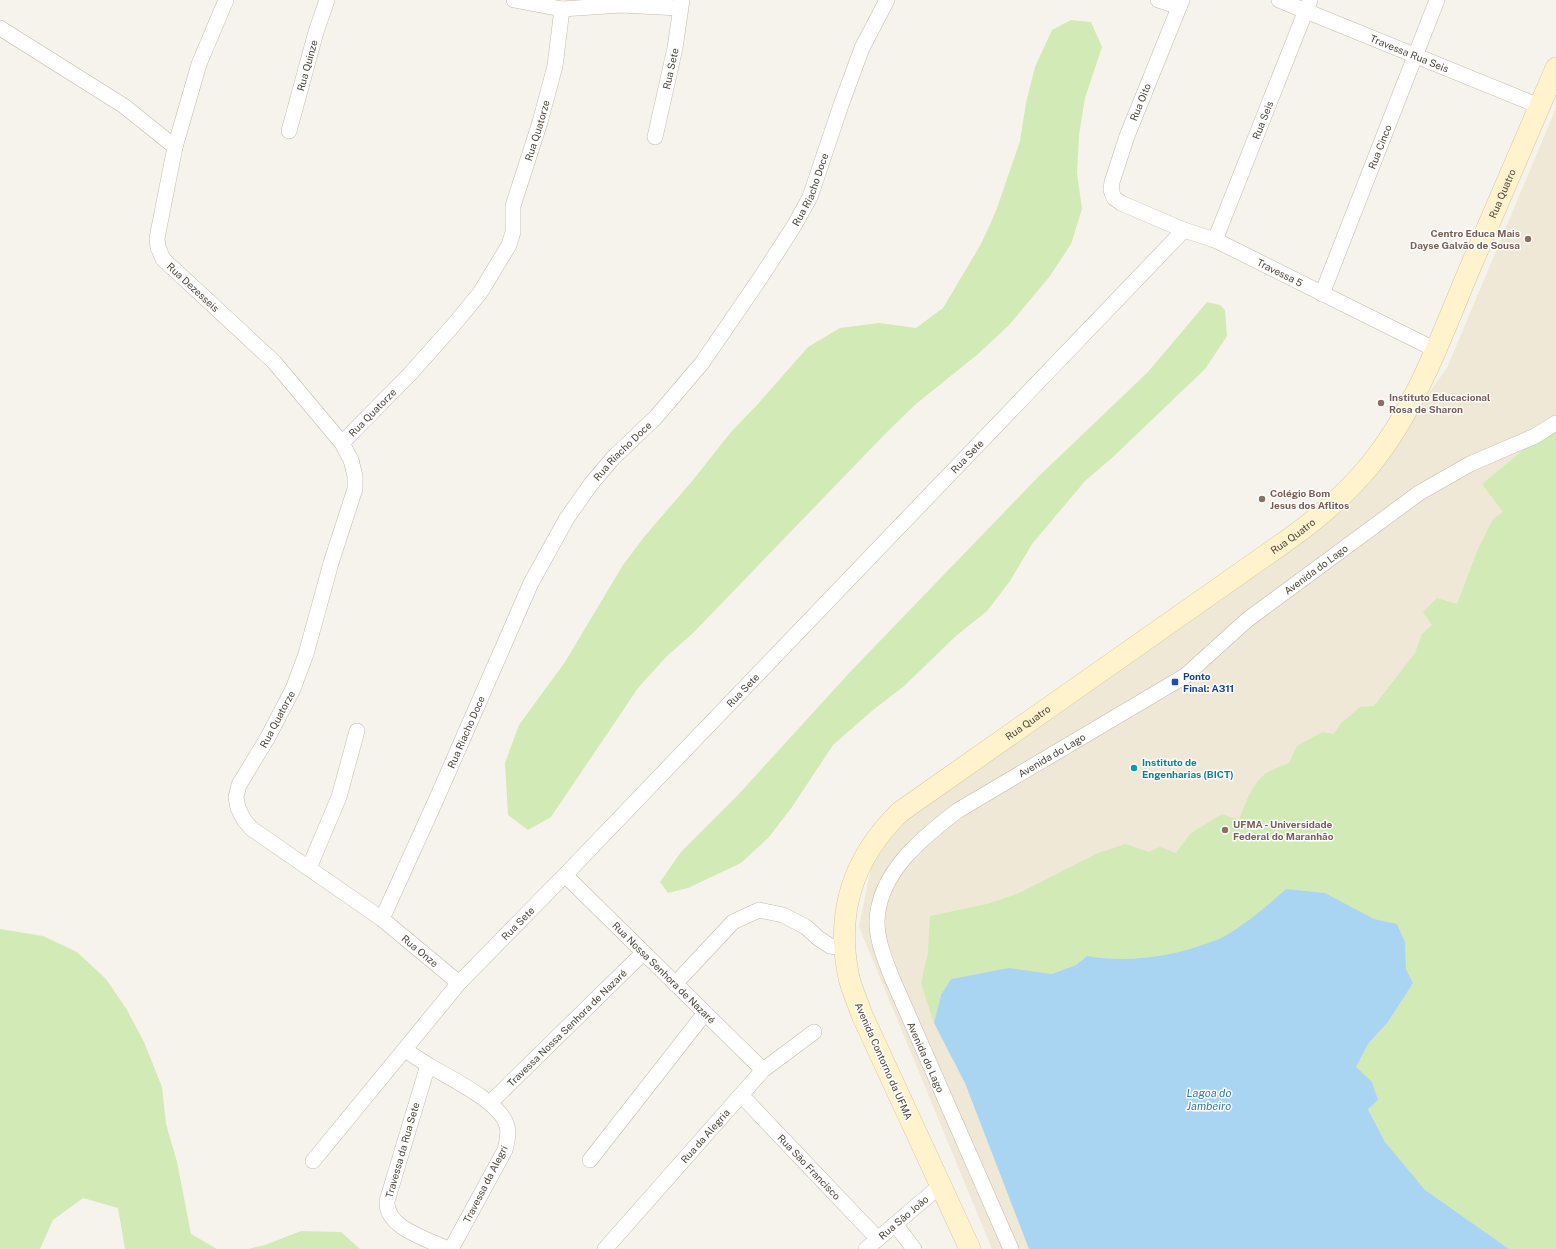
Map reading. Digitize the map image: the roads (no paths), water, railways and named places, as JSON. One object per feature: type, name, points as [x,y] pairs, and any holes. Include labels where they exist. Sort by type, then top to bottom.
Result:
[{"type":"main road","name":"Rua Quatro","points":[[861,863],[871,845],[886,825],[910,804],[1316,520],[1336,502],[1372,463],[1390,436],[1422,380],[1436,350],[1556,68]]},
{"type":"main road","name":"Avenida Contorno da UFMA","points":[[861,863],[852,885],[847,906],[844,948],[849,979],[862,1015],[970,1249]]},
{"type":"street","name":"Rua Dezesseis","points":[[226,0],[199,64],[175,147],[159,225],[158,243],[160,254],[163,259],[274,362],[342,443]]},
{"type":"street","name":"Rua Quinze","points":[[289,131],[316,32],[327,0]]},
{"type":"street","points":[[514,0],[562,8],[681,4]]},
{"type":"street","name":"Rua Riacho Doce","points":[[382,919],[531,583],[567,518],[591,484],[613,458],[656,417],[702,363],[761,278],[794,226],[810,197],[862,48],[887,0]]},
{"type":"street","points":[[1158,0],[1180,3]]},
{"type":"street","name":"Travessa Rua Seis","points":[[1279,0],[1308,5],[1415,55],[1539,106]]},
{"type":"street","name":"Rua Cinco","points":[[1322,294],[1437,0]]},
{"type":"street","name":"Rua Oito","points":[[1121,204],[1114,198],[1111,190],[1112,182],[1127,136],[1180,3]]},
{"type":"street","name":"Rua Sete","points":[[655,137],[675,48],[681,4]]},
{"type":"street","name":"Rua Seis","points":[[1215,240],[1308,5]]},
{"type":"street","name":"Rua Quatorze","points":[[309,868],[252,829],[244,820],[238,808],[236,796],[239,785],[268,737],[293,689],[306,654],[331,563],[355,489],[355,476],[351,460],[342,443],[409,375],[451,328],[480,293],[509,245],[512,232],[513,206],[540,122],[555,66],[562,8]]},
{"type":"street","points":[[0,28],[124,106],[175,147]]},
{"type":"street","name":"Travessa 5","points":[[1121,204],[1184,230],[1215,240],[1436,350]]},
{"type":"street","name":"Rua Sete","points":[[313,1161],[459,983],[565,875],[1184,230]]},
{"type":"street","name":"Avenida do Lago","points":[[1011,1249],[884,957],[877,922],[882,895],[892,876],[912,849],[935,828],[957,811],[1185,676],[1247,620],[1419,493],[1470,464],[1535,436],[1556,424]]},
{"type":"street","points":[[309,868],[339,797],[357,731]]},
{"type":"street","name":"Rua Onze","points":[[309,868],[382,919],[459,983]]},
{"type":"street","name":"Rua Nossa Senhora de Nazaré","points":[[565,875],[764,1070]]},
{"type":"street","points":[[675,984],[733,922],[759,910],[783,915],[806,927],[830,946],[844,948]]},
{"type":"street","name":"Travessa Nossa Senhora de Nazaré","points":[[491,1102],[643,953]]},
{"type":"street","points":[[590,1160],[705,1013]]},
{"type":"street","name":"Rua da Alegria","points":[[605,1249],[764,1070],[814,1032]]},
{"type":"street","points":[[405,1050],[491,1102]]},
{"type":"street","name":"Travessa da Rua Sete","points":[[428,1064],[387,1201],[386,1209],[391,1218],[400,1226],[450,1249]]},
{"type":"street","name":"Rua São Francisco","points":[[741,1095],[878,1239]]},
{"type":"street","name":"Travessa da Alegri","points":[[450,1249],[505,1150],[508,1137],[507,1126],[504,1117],[491,1102]]},
{"type":"street","name":"Rua São João","points":[[866,1249],[941,1185]]},
{"type":"street","points":[[896,1224],[914,1249]]},
{"type":"water","name":"Lagoa do Jambeiro","points":[[1286,889],[1325,893],[1374,919],[1397,924],[1405,942],[1406,969],[1413,983],[1388,1022],[1368,1044],[1356,1067],[1372,1082],[1378,1100],[1368,1109],[1385,1142],[1425,1190],[1509,1249],[1029,1249],[965,1083],[934,1023],[941,995],[951,979],[1009,968],[1052,974],[1076,965],[1087,956],[1133,959],[1164,955],[1194,948],[1219,939],[1241,926]]},
{"type":"place","name":"Centro Educa Mais Dayse Galvão de Sousa","points":[[1528,239]]},
{"type":"place","name":"Instituto Educacional Rosa de Sharon","points":[[1381,403]]},
{"type":"place","name":"Colégio Bom Jesus dos Aflitos","points":[[1262,499]]},
{"type":"place","name":"Ponto Final: A311","points":[[1175,682]]},
{"type":"place","name":"Instituto de Engenharias (BICT)","points":[[1134,768]]},
{"type":"place","name":"UFMA - Universidade Federal do Maranhão","points":[[1225,830]]}]
